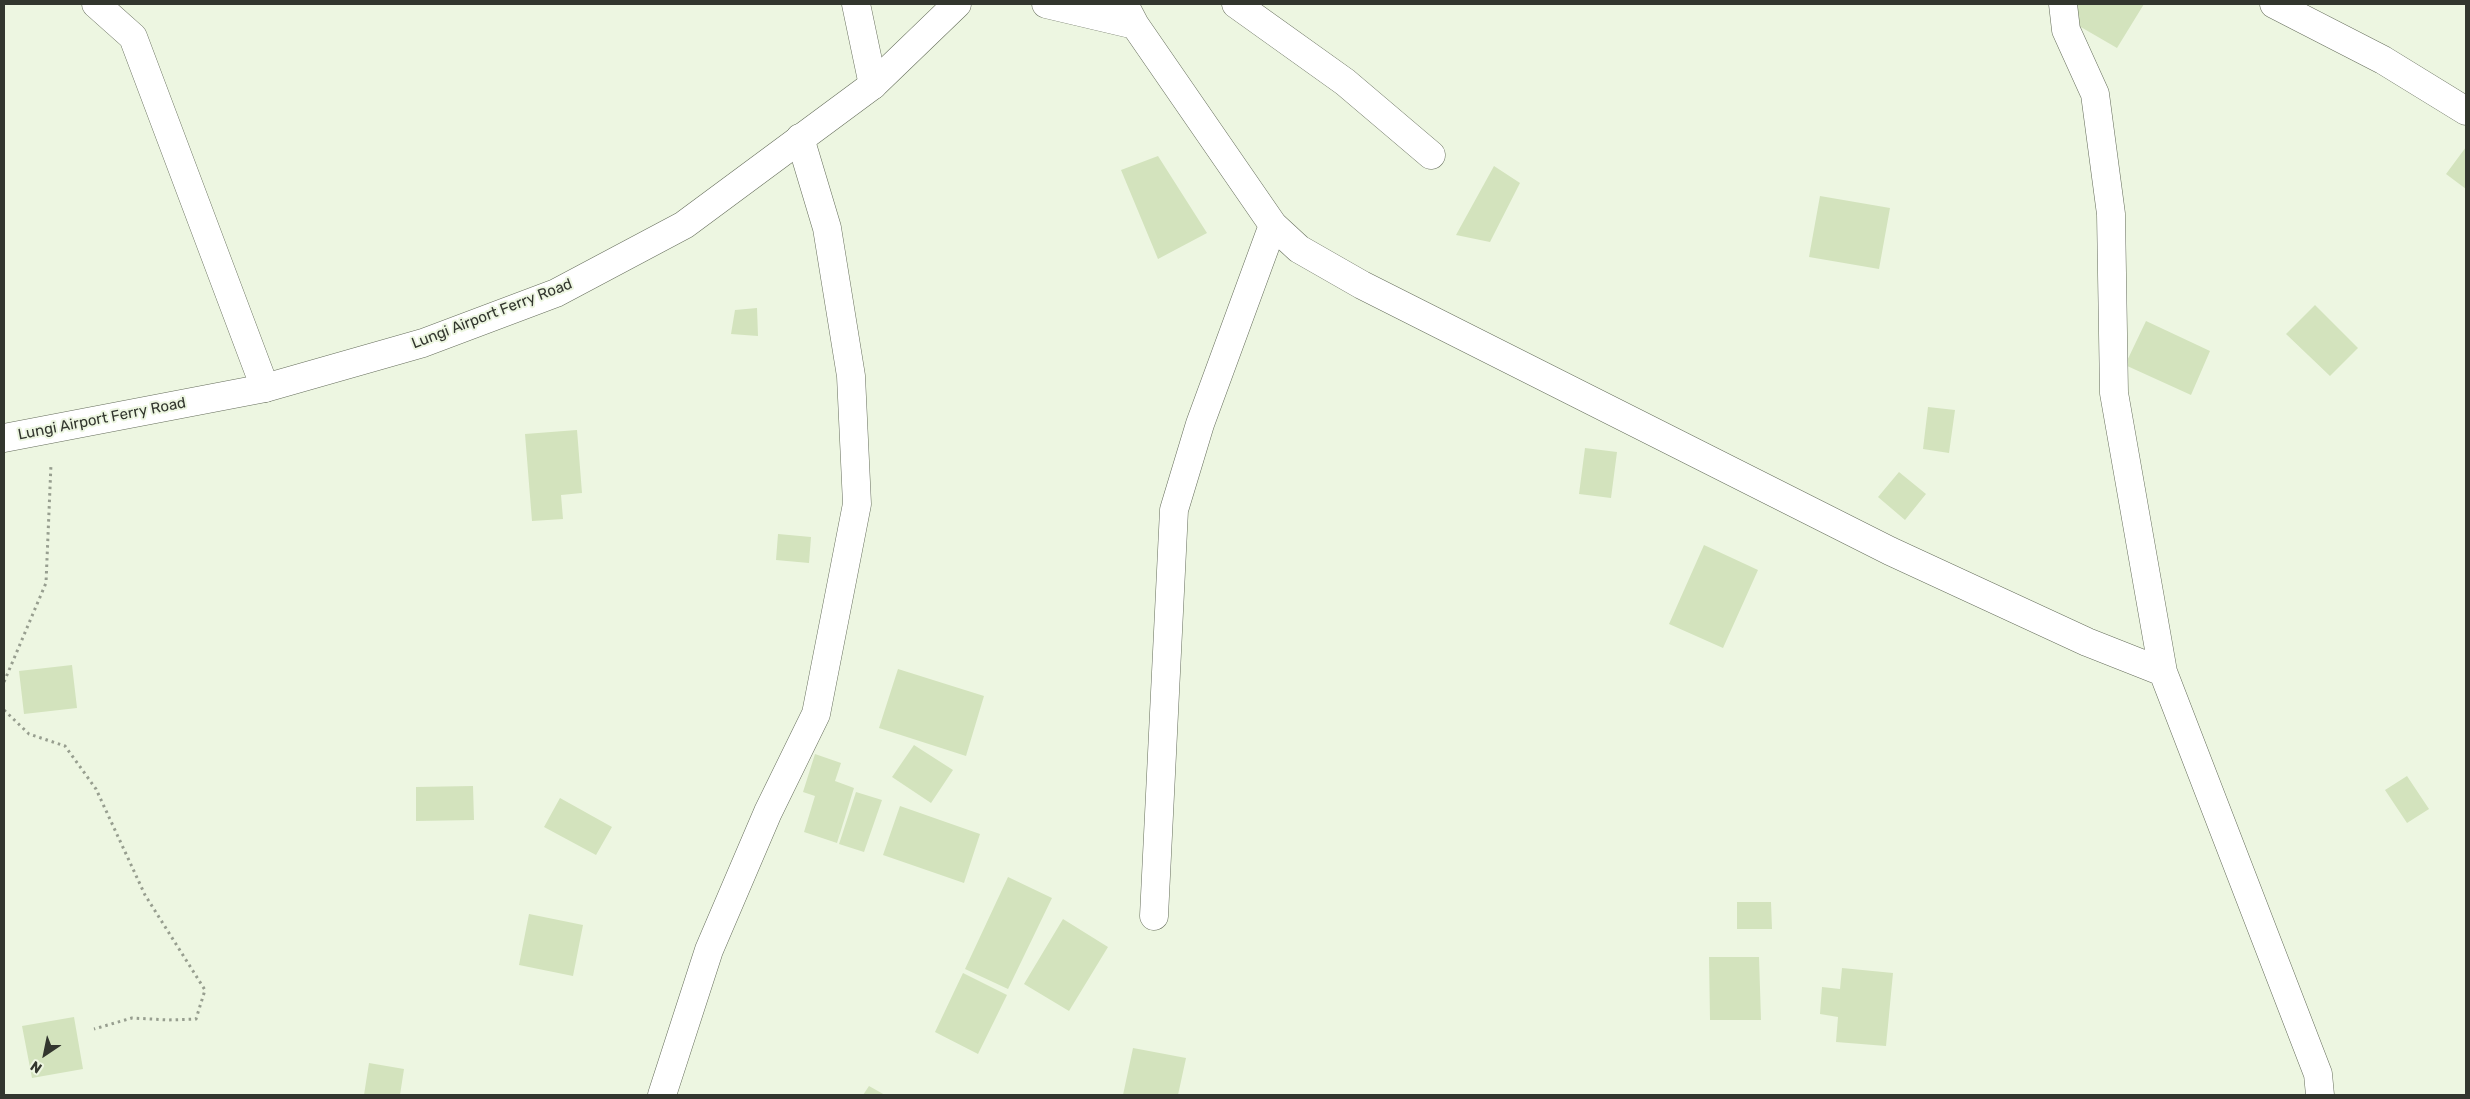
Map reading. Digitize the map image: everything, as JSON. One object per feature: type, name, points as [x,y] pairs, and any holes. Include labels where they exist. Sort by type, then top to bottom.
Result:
[{"type":"street","points":[[96,4],[133,37],[265,388]]},
{"type":"street","points":[[856,4],[873,85]]},
{"type":"street","name":"Lungi Airport Ferry Road","points":[[4,438],[265,388],[423,343],[556,293],[684,225],[873,85],[958,4]]},
{"type":"street","points":[[1046,4],[1129,14],[1273,225],[1299,249],[1362,285],[1881,546],[2087,642],[2163,672]]},
{"type":"street","points":[[1236,4],[1346,82],[1431,155]]},
{"type":"street","points":[[2063,4],[2066,30],[2095,94],[2111,214],[2114,393],[2163,672],[2318,1074],[2320,1095]]},
{"type":"street","points":[[2274,4],[2383,60],[2466,111]]},
{"type":"street","points":[[662,1095],[709,950],[768,812],[816,714],[857,504],[851,376],[828,228],[800,138]]},
{"type":"street","points":[[1154,916],[1174,510],[1200,424],[1273,225]]},
{"type":"path","points":[[4,682],[46,583],[48,492],[54,428]]},
{"type":"path","points":[[4,710],[29,734],[65,746],[96,789],[145,895],[205,990],[196,1019],[132,1018],[94,1029]]},
{"type":"building","points":[[2076,4],[2144,4],[2117,48],[2067,19]]},
{"type":"building","points":[[2466,147],[2466,189],[2446,174]]},
{"type":"building","points":[[1158,156],[1207,233],[1158,259],[1121,170]]},
{"type":"building","points":[[1494,166],[1520,183],[1490,242],[1456,235]]},
{"type":"building","points":[[1820,196],[1890,208],[1879,269],[1809,257]]},
{"type":"building","points":[[2315,305],[2358,348],[2330,376],[2286,334]]},
{"type":"building","points":[[757,308],[758,336],[731,334],[735,310]]},
{"type":"building","points":[[2146,321],[2210,351],[2191,395],[2125,365]]},
{"type":"building","points":[[1928,407],[1955,410],[1949,453],[1923,449]]},
{"type":"building","points":[[577,430],[582,493],[561,495],[563,519],[532,521],[525,434]]},
{"type":"building","points":[[1585,448],[1617,452],[1611,498],[1579,494]]},
{"type":"building","points":[[1899,472],[1926,494],[1905,520],[1878,497]]},
{"type":"building","points":[[778,534],[811,537],[809,563],[776,560]]},
{"type":"building","points":[[1704,545],[1758,570],[1723,648],[1669,624]]},
{"type":"building","points":[[72,665],[77,708],[24,714],[19,671]]},
{"type":"building","points":[[898,669],[984,696],[966,756],[879,728]]},
{"type":"building","points":[[914,745],[953,770],[931,803],[892,777]]},
{"type":"building","points":[[815,754],[841,763],[835,781],[854,788],[837,843],[804,832],[815,796],[803,792]]},
{"type":"building","points":[[2407,776],[2429,809],[2407,823],[2385,790]]},
{"type":"building","points":[[473,786],[474,820],[416,821],[416,787]]},
{"type":"building","points":[[856,792],[882,800],[864,852],[839,844]]},
{"type":"building","points":[[560,798],[612,827],[596,855],[544,827]]},
{"type":"building","points":[[900,806],[980,834],[964,883],[883,855]]},
{"type":"building","points":[[1008,877],[1052,898],[1008,989],[965,969]]},
{"type":"building","points":[[1737,902],[1771,902],[1772,929],[1737,929]]},
{"type":"building","points":[[529,914],[583,925],[573,976],[519,965]]},
{"type":"building","points":[[1063,919],[1108,947],[1069,1011],[1024,984]]},
{"type":"building","points":[[1709,957],[1759,957],[1761,1020],[1710,1020]]},
{"type":"building","points":[[1842,968],[1893,973],[1886,1046],[1836,1042],[1838,1017],[1820,1014],[1822,987],[1840,989]]},
{"type":"building","points":[[963,973],[1007,995],[978,1054],[935,1032]]},
{"type":"building","points":[[74,1017],[83,1069],[32,1078],[22,1026]]},
{"type":"building","points":[[1133,1048],[1186,1058],[1178,1095],[1123,1095]]},
{"type":"building","points":[[369,1063],[404,1069],[400,1095],[364,1095]]},
{"type":"building","points":[[869,1086],[885,1095],[863,1095]]}]
